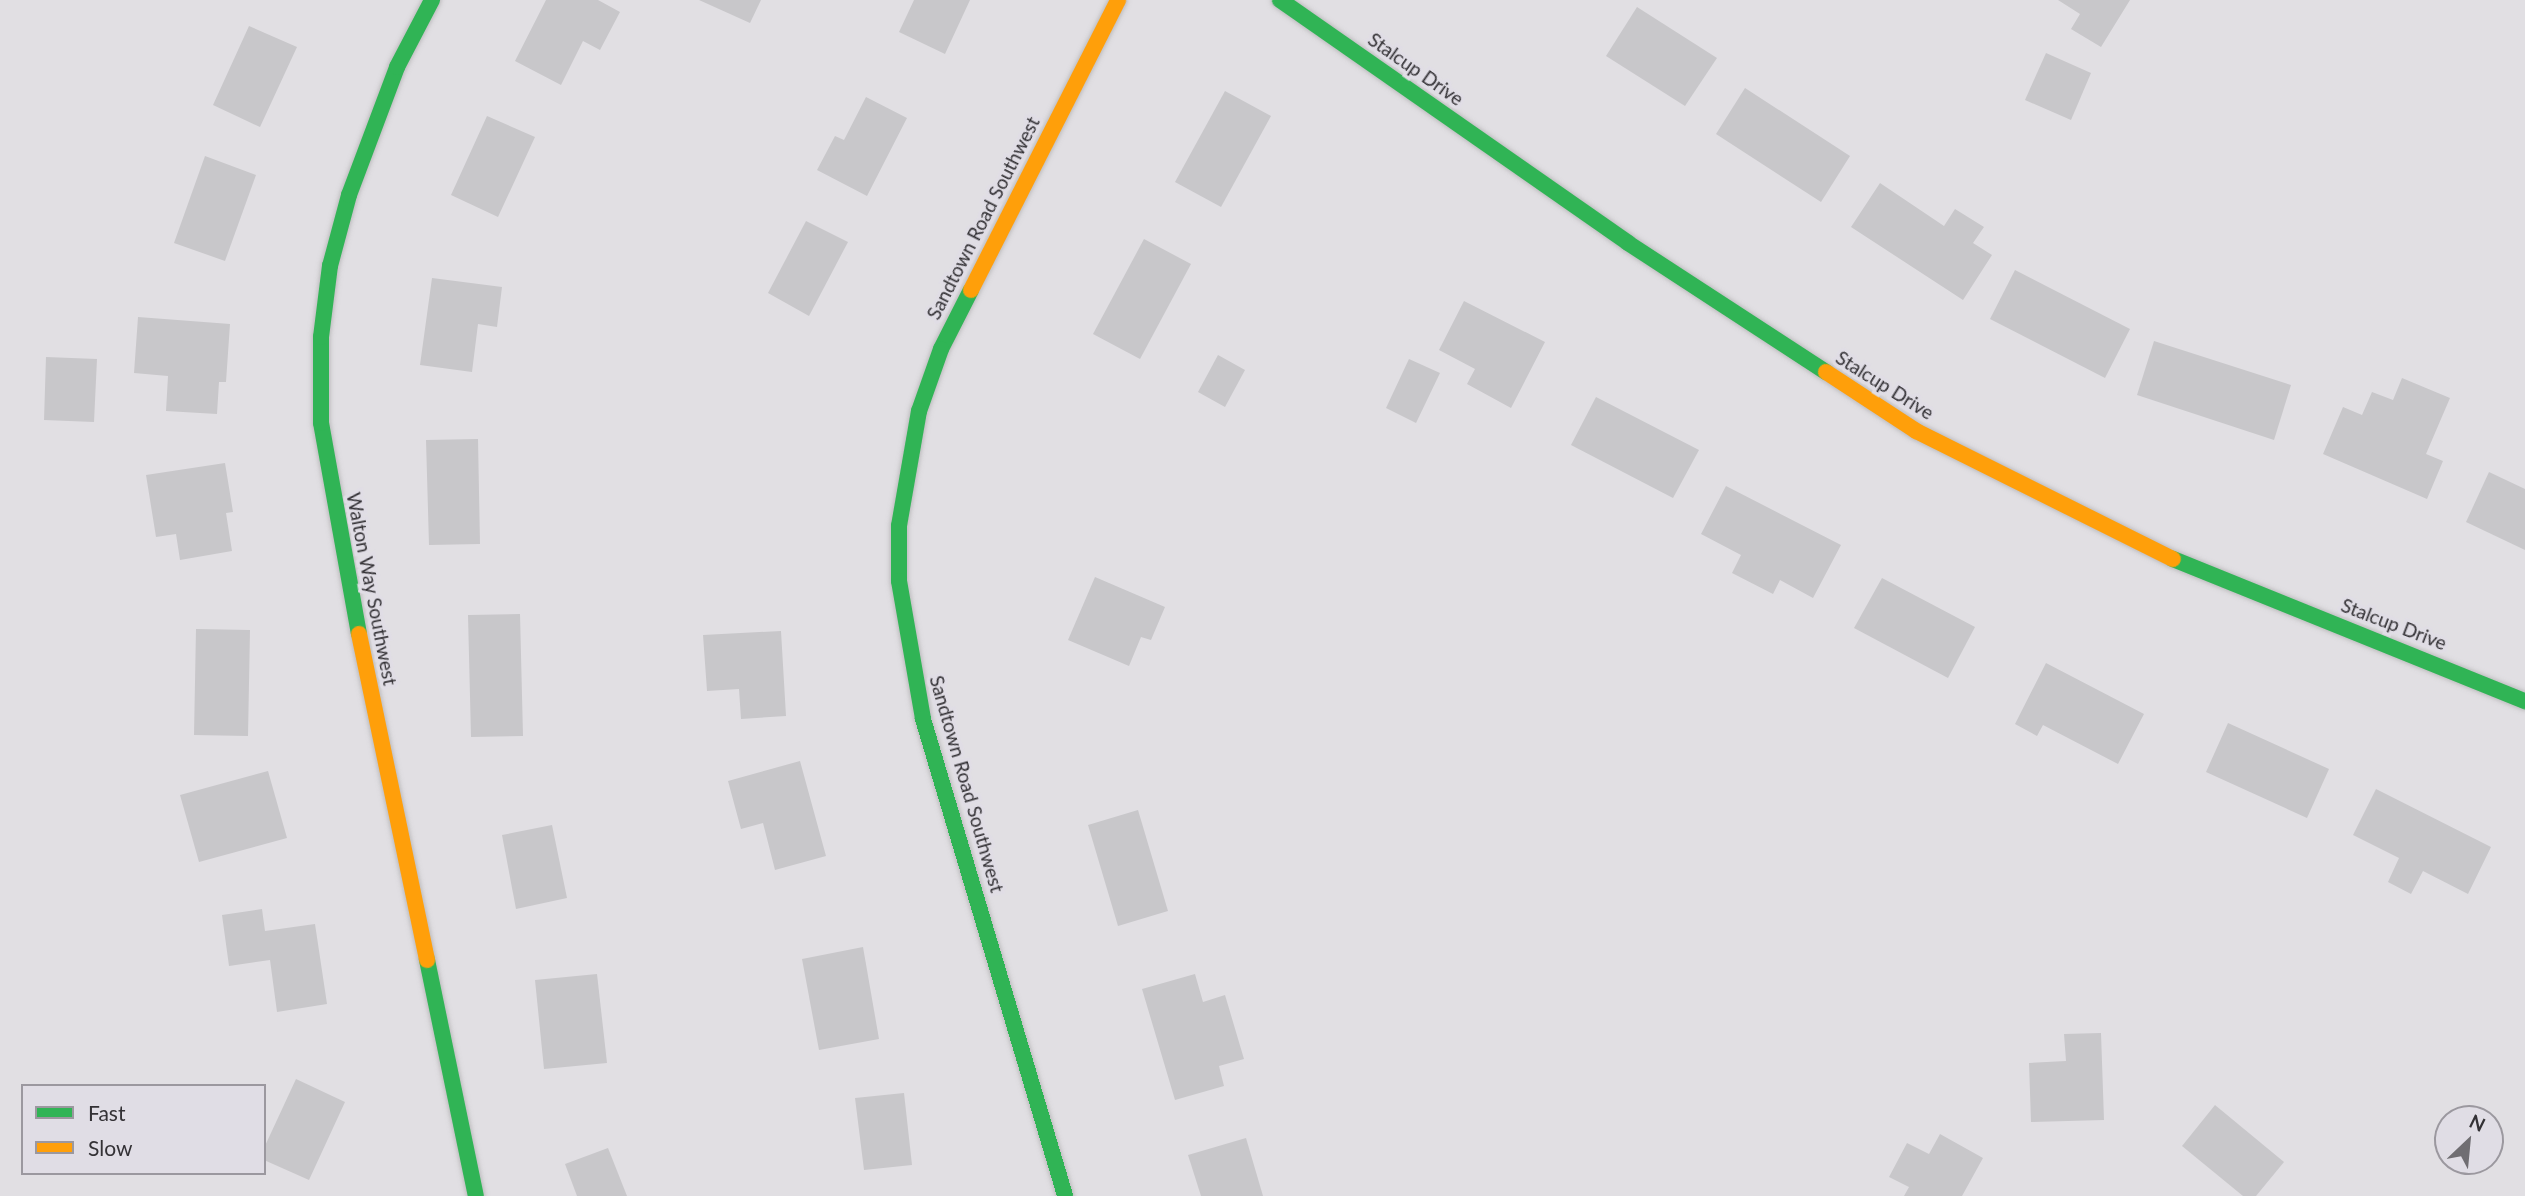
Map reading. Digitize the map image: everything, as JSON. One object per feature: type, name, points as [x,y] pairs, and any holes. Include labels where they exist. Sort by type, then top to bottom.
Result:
[{"type":"street","name":"Walton Way Southwest","points":[[432,0],[397,67],[376,122],[330,266],[321,337],[321,423],[334,514],[475,1196]]},
{"type":"street","name":"Sandtown Road Southwest","points":[[1065,1196],[923,719],[899,581],[899,526],[919,411],[941,349],[1118,0]]},
{"type":"street","name":"Stalcup Drive","points":[[1280,0],[1628,243],[1916,431],[2137,543],[2245,591],[2405,649],[2525,701]]},
{"type":"building","points":[[546,0],[598,0],[620,12],[600,50],[583,41],[561,85],[515,61]]},
{"type":"building","points":[[699,0],[761,0],[750,23]]},
{"type":"building","points":[[914,0],[970,0],[945,54],[899,32]]},
{"type":"building","points":[[2058,0],[2130,0],[2101,47],[2071,29],[2080,14]]},
{"type":"building","points":[[1637,7],[1717,58],[1685,106],[1606,56]]},
{"type":"building","points":[[249,26],[297,47],[260,127],[213,105]]},
{"type":"building","points":[[2046,53],[2091,73],[2071,120],[2025,100]]},
{"type":"building","points":[[1745,88],[1850,156],[1821,202],[1716,134]]},
{"type":"building","points":[[1225,91],[1271,116],[1221,207],[1175,182]]},
{"type":"building","points":[[866,97],[907,118],[867,196],[817,170],[835,136],[844,140]]},
{"type":"building","points":[[487,116],[535,137],[498,217],[451,195]]},
{"type":"building","points":[[205,156],[256,175],[225,261],[174,243]]},
{"type":"building","points":[[1880,183],[1944,226],[1955,209],[1984,227],[1973,243],[1992,255],[1963,300],[1851,227]]},
{"type":"building","points":[[806,221],[848,242],[809,316],[768,293]]},
{"type":"building","points":[[1144,239],[1191,264],[1140,359],[1093,334]]},
{"type":"building","points":[[2015,270],[2130,329],[2105,378],[1990,319]]},
{"type":"building","points":[[432,278],[502,287],[497,327],[478,324],[472,372],[420,365]]},
{"type":"building","points":[[1464,301],[1545,342],[1511,408],[1467,384],[1475,369],[1439,350]]},
{"type":"building","points":[[138,317],[230,324],[226,382],[219,382],[217,414],[166,411],[168,376],[134,373]]},
{"type":"building","points":[[2154,341],[2291,385],[2274,440],[2137,395]]},
{"type":"building","points":[[1218,355],[1245,370],[1225,407],[1198,392]]},
{"type":"building","points":[[46,357],[97,359],[94,422],[44,420]]},
{"type":"building","points":[[1409,359],[1440,373],[1416,423],[1386,408]]},
{"type":"building","points":[[2402,378],[2450,398],[2426,454],[2443,461],[2427,499],[2323,454],[2343,407],[2362,415],[2372,392],[2393,400]]},
{"type":"building","points":[[1596,397],[1699,450],[1673,498],[1571,445]]},
{"type":"building","points":[[478,439],[480,544],[429,545],[426,440]]},
{"type":"building","points":[[225,463],[233,512],[226,513],[232,551],[180,560],[176,534],[156,537],[146,475]]},
{"type":"building","points":[[2489,472],[2525,489],[2525,550],[2466,522]]},
{"type":"building","points":[[1726,486],[1841,545],[1813,598],[1780,580],[1773,594],[1732,573],[1741,555],[1701,534]]},
{"type":"building","points":[[1095,577],[1165,607],[1151,640],[1141,637],[1129,666],[1068,640]]},
{"type":"building","points":[[1882,578],[1975,627],[1948,678],[1854,628]]},
{"type":"building","points":[[520,614],[523,736],[471,737],[468,615]]},
{"type":"building","points":[[196,629],[250,630],[248,736],[194,735]]},
{"type":"building","points":[[781,631],[786,716],[741,719],[739,689],[707,691],[703,635]]},
{"type":"building","points":[[2046,663],[2144,714],[2118,764],[2043,725],[2037,736],[2015,724]]},
{"type":"building","points":[[2228,723],[2329,769],[2307,818],[2206,772]]},
{"type":"building","points":[[800,761],[826,856],[775,870],[763,823],[741,829],[728,781]]},
{"type":"building","points":[[268,771],[287,838],[199,862],[180,795]]},
{"type":"building","points":[[2376,789],[2491,847],[2468,894],[2423,871],[2411,894],[2388,882],[2399,858],[2353,835]]},
{"type":"building","points":[[1138,810],[1168,911],[1118,926],[1088,825]]},
{"type":"building","points":[[552,825],[567,898],[516,909],[502,835]]},
{"type":"building","points":[[262,909],[265,931],[315,924],[327,1004],[277,1012],[270,960],[229,966],[222,915]]},
{"type":"building","points":[[863,947],[879,1039],[819,1050],[802,959]]},
{"type":"building","points":[[597,974],[607,1063],[544,1069],[535,980]]},
{"type":"building","points":[[1195,974],[1203,1002],[1225,995],[1244,1059],[1219,1066],[1224,1086],[1175,1100],[1142,989]]},
{"type":"building","points":[[2101,1033],[2104,1120],[2031,1122],[2029,1063],[2066,1061],[2064,1034]]},
{"type":"building","points":[[296,1079],[345,1102],[309,1180],[266,1161],[266,1144]]},
{"type":"building","points":[[904,1093],[912,1165],[864,1170],[855,1098]]},
{"type":"building","points":[[2215,1105],[2284,1162],[2256,1196],[2243,1196],[2182,1146]]},
{"type":"building","points":[[1940,1134],[1983,1158],[1962,1196],[1904,1196],[1909,1187],[1889,1177],[1907,1143],[1929,1154]]},
{"type":"building","points":[[1246,1138],[1263,1196],[1201,1196],[1188,1155]]},
{"type":"building","points":[[608,1148],[627,1196],[577,1196],[565,1164]]},
{"type":"traffic: fast","points":[[359,634],[321,423],[321,337],[330,266],[349,195],[397,67],[432,0]]},
{"type":"traffic: fast","points":[[1280,0],[1628,243],[1826,372]]},
{"type":"traffic: fast","points":[[971,290],[941,349],[919,411],[899,526],[899,581],[923,719],[1065,1196]]},
{"type":"traffic: fast","points":[[2173,559],[2525,701]]},
{"type":"traffic: fast","points":[[427,960],[476,1196]]},
{"type":"traffic: slow","points":[[971,290],[1118,0]]},
{"type":"traffic: slow","points":[[1826,372],[1916,431],[2173,559]]},
{"type":"traffic: slow","points":[[359,634],[427,960]]}]
